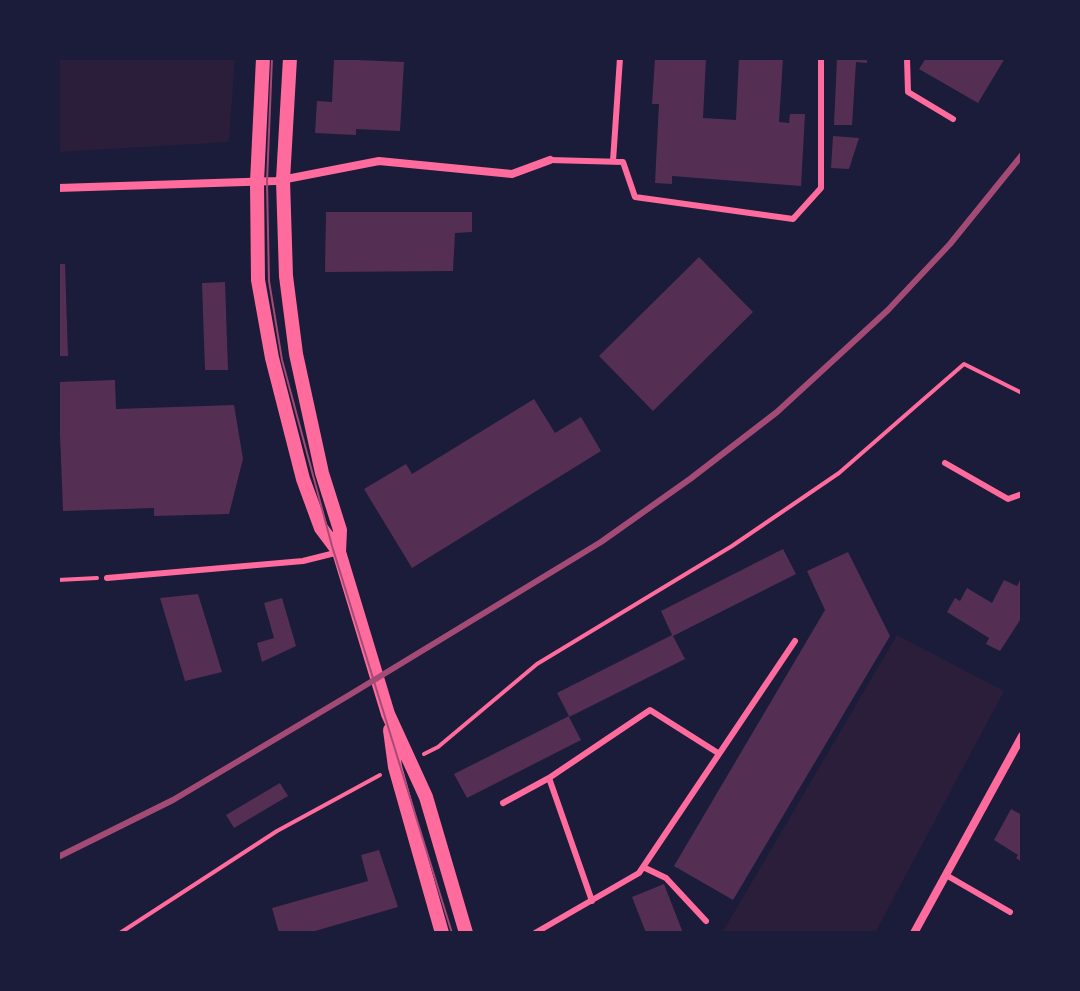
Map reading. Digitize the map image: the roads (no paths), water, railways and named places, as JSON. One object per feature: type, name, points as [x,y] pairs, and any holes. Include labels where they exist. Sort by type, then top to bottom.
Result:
[{"type":"street","points":[[263,58],[258,280],[272,358],[303,479],[321,528],[339,552]]},
{"type":"street","points":[[290,58],[283,180],[286,276],[296,354],[322,473],[340,530],[339,552],[388,714],[395,767],[442,933]]},
{"type":"street","points":[[58,188],[262,182],[379,161],[512,174],[550,160]]},
{"type":"street","points":[[388,714],[426,797],[466,933]]},
{"type":"street","points":[[914,933],[1018,754],[1022,736]]},
{"type":"lane","points":[[613,161],[620,58]]},
{"type":"lane","points":[[550,160],[623,162],[635,197],[793,219],[821,188],[821,58]]},
{"type":"lane","points":[[907,58],[908,92],[953,119]]},
{"type":"lane","points":[[945,463],[1008,499],[1022,494]]},
{"type":"lane","points":[[107,578],[303,561],[339,552]]},
{"type":"lane","points":[[535,933],[639,873],[795,641]]},
{"type":"lane","points":[[503,803],[549,778],[650,710],[718,753]]},
{"type":"lane","points":[[549,778],[592,901]]},
{"type":"lane","points":[[643,867],[666,878],[706,921]]},
{"type":"lane","points":[[946,875],[1010,912]]},
{"type":"tram line","points":[[272,58],[267,182],[269,281],[282,360],[332,546],[452,933]]},
{"type":"railway","points":[[58,857],[173,800],[351,694],[601,542],[690,479],[777,412],[888,310],[950,244],[1022,155]]}]
